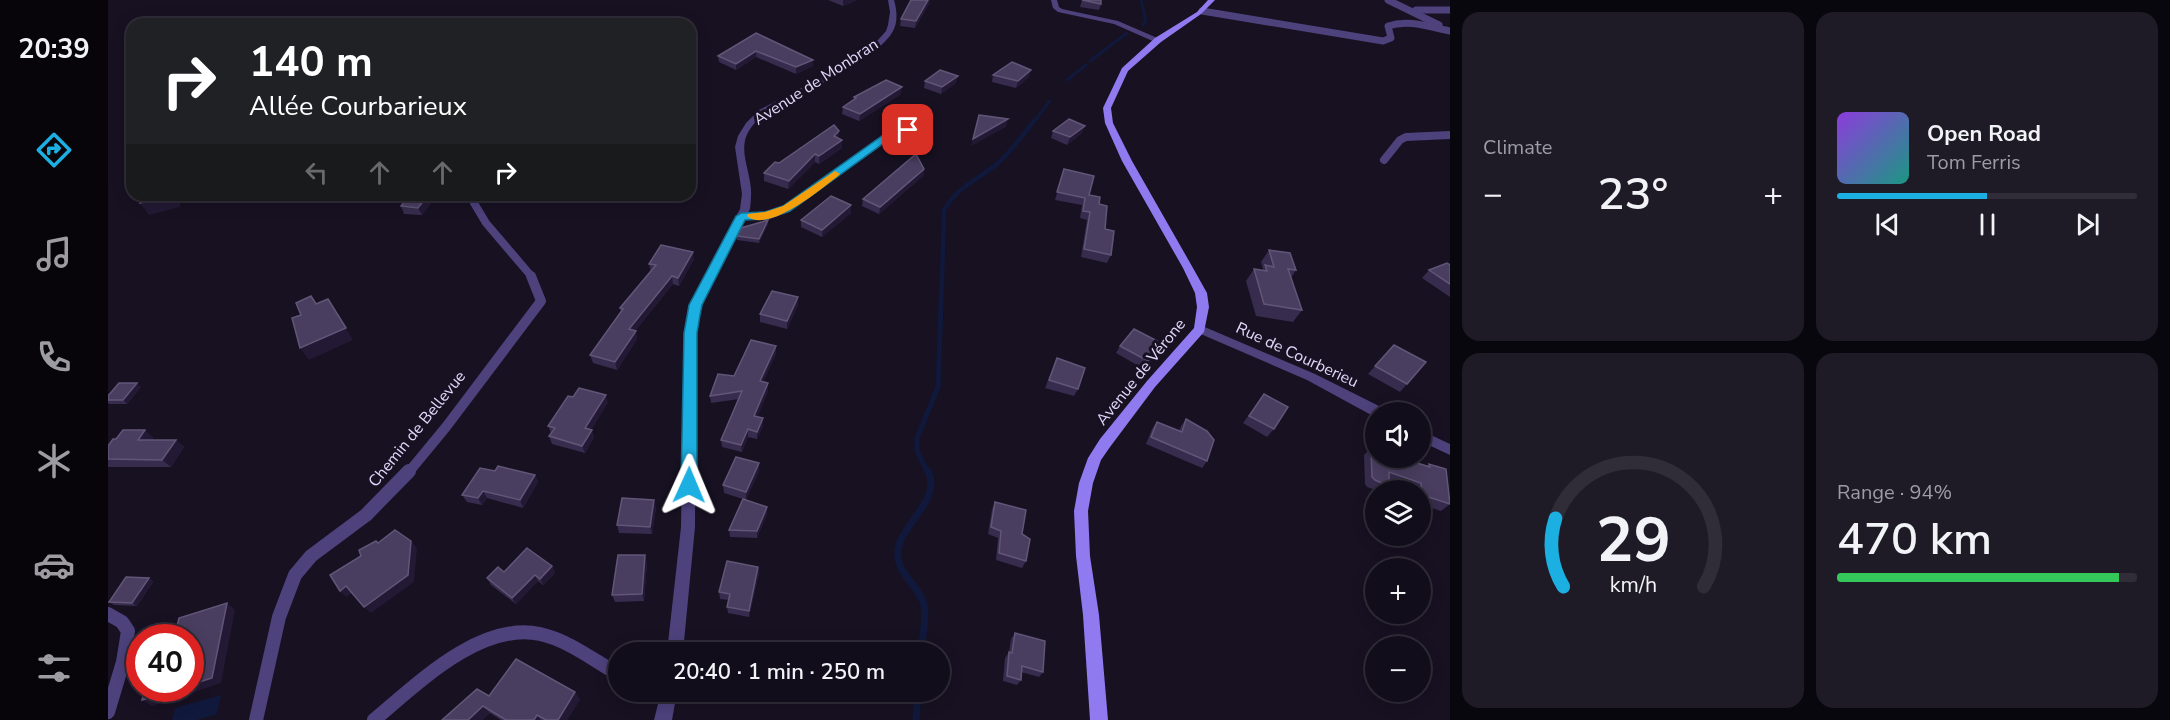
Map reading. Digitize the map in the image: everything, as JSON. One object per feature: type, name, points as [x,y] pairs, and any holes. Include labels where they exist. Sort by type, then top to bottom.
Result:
[{"type":"main road","name":"Avenue de Vérone","points":[[1099,720],[1091,615],[1083,556],[1081,511],[1086,483],[1095,458],[1105,443],[1151,384],[1200,329],[1203,307],[1201,293],[1127,161],[1109,123],[1107,108],[1122,74],[1158,40],[1202,11],[1212,0]]},
{"type":"street","name":"Avenue de Monbran","points":[[676,642],[688,527],[690,333],[695,305],[741,216],[748,193],[739,145],[746,128],[762,112],[868,52],[885,37],[893,21],[891,0]]},
{"type":"street","points":[[1054,0],[1056,8],[1060,11],[1116,22],[1158,40]]},
{"type":"street","name":"Rue de Courberieu","points":[[1200,329],[1311,377],[1365,405]]},
{"type":"street","points":[[1431,440],[1450,450]]},
{"type":"street","points":[[663,720],[667,702]]},
{"type":"lane","points":[[1388,0],[1440,25],[1442,29]]},
{"type":"lane","points":[[1413,11],[1450,10]]},
{"type":"lane","points":[[1202,11],[1383,40],[1391,38],[1388,27],[1397,23],[1450,31]]},
{"type":"lane","points":[[741,216],[766,216],[786,209],[892,133],[908,130]]},
{"type":"lane","points":[[1384,160],[1400,140],[1406,137],[1450,135]]},
{"type":"lane","name":"Chemin de Bellevue","points":[[256,720],[279,617],[295,575],[311,556],[366,515],[397,486],[446,427],[541,301],[539,289],[513,252],[485,223],[474,203]]},
{"type":"lane","points":[[108,614],[122,622],[128,631],[123,662],[108,712]]},
{"type":"lane","points":[[374,720],[448,663],[498,635],[520,631],[540,633],[608,669]]},
{"type":"water","points":[[221,695],[217,714],[197,720],[172,720],[175,708],[204,702],[204,700]]},
{"type":"building","points":[[911,0],[928,0],[916,21],[901,19]]},
{"type":"building","points":[[1082,0],[1101,0],[1101,4]]},
{"type":"building","points":[[756,33],[813,60],[796,67],[756,51],[736,64],[718,56]]},
{"type":"building","points":[[1012,62],[1031,70],[1018,81],[993,75]]},
{"type":"building","points":[[940,70],[958,76],[942,87],[925,81]]},
{"type":"building","points":[[886,80],[902,87],[860,114],[843,107],[856,98],[854,97]]},
{"type":"building","points":[[979,115],[1008,119],[973,139]]},
{"type":"building","points":[[1069,119],[1085,126],[1070,137],[1053,131]]},
{"type":"building","points":[[834,125],[839,131],[834,136],[842,140],[819,156],[815,154],[789,181],[764,173],[775,162],[779,163]]},
{"type":"building","points":[[916,154],[924,169],[880,207],[863,199]]},
{"type":"building","points":[[1064,169],[1094,176],[1089,195],[1100,197],[1099,204],[1107,206],[1105,229],[1114,231],[1111,255],[1084,249],[1090,212],[1083,211],[1085,198],[1057,192]]},
{"type":"building","points":[[831,196],[851,205],[822,230],[801,220]]},
{"type":"building","points":[[405,201],[423,201],[418,208],[401,206]]},
{"type":"building","points":[[768,220],[759,239],[737,236],[741,228]]},
{"type":"building","points":[[661,245],[693,252],[678,278],[672,276],[629,329],[636,331],[615,362],[590,355],[623,309],[620,308],[656,265],[649,264]]},
{"type":"building","points":[[1269,250],[1290,253],[1296,270],[1288,269],[1302,310],[1264,304],[1254,269],[1267,271],[1265,265],[1274,267]]},
{"type":"building","points":[[1447,263],[1450,265],[1450,284],[1429,270]]},
{"type":"building","points":[[772,291],[798,297],[787,321],[760,314]]},
{"type":"building","points":[[311,296],[316,304],[328,299],[346,328],[300,348],[292,318],[301,315],[296,303]]},
{"type":"building","points":[[1134,329],[1163,344],[1148,361],[1120,346]]},
{"type":"building","points":[[751,340],[776,346],[760,381],[768,383],[754,416],[763,418],[757,432],[748,429],[741,445],[721,440],[742,391],[710,396],[718,374],[734,376]]},
{"type":"building","points":[[1394,345],[1426,362],[1407,384],[1375,366]]},
{"type":"building","points":[[1057,358],[1085,368],[1078,389],[1049,380]]},
{"type":"building","points":[[119,383],[137,383],[123,400],[108,400],[108,396]]},
{"type":"building","points":[[579,388],[606,395],[585,428],[592,430],[582,446],[549,436],[555,428],[548,426],[568,396],[573,397]]},
{"type":"building","points":[[1264,394],[1288,407],[1274,429],[1249,416]]},
{"type":"building","points":[[1186,419],[1207,431],[1214,440],[1207,461],[1151,437],[1157,422],[1182,432]]},
{"type":"building","points":[[123,430],[145,430],[138,440],[176,440],[162,460],[108,459],[108,446]]},
{"type":"building","points":[[736,457],[759,463],[746,492],[723,485]]},
{"type":"building","points":[[1431,465],[1446,469],[1450,504],[1431,498],[1431,480],[1412,480],[1389,472],[1389,480],[1375,480],[1372,477],[1372,468],[1431,468]]},
{"type":"building","points":[[498,466],[535,475],[520,500],[483,491],[478,498],[462,495],[480,468],[495,471]]},
{"type":"building","points":[[622,498],[654,500],[650,527],[617,525]]},
{"type":"building","points":[[743,499],[767,507],[757,531],[729,530]]},
{"type":"building","points":[[995,502],[1026,510],[1022,534],[1030,539],[1026,561],[999,553],[1001,531],[991,527]]},
{"type":"building","points":[[395,530],[411,541],[408,575],[364,607],[346,586],[340,591],[330,575],[361,556],[359,550],[376,541],[378,543]]},
{"type":"building","points":[[527,548],[552,566],[540,579],[535,575],[512,598],[487,578],[498,567],[504,572]]},
{"type":"building","points":[[618,555],[645,555],[642,594],[612,595]]},
{"type":"building","points":[[727,561],[758,567],[749,611],[727,607],[730,594],[719,592]]},
{"type":"building","points":[[126,577],[149,578],[132,603],[109,602]]},
{"type":"building","points":[[227,603],[212,678],[204,681],[204,624],[178,624],[179,618]]},
{"type":"building","points":[[1015,633],[1045,641],[1043,672],[1022,666],[1021,680],[1007,676],[1009,652],[1012,653]]},
{"type":"building","points":[[516,659],[575,692],[558,720],[546,720],[537,715],[534,720],[506,720],[483,706],[468,720],[442,720],[477,689],[489,696]]},
{"type":"waterway","points":[[1141,0],[1146,21],[1143,25]]},
{"type":"waterway","points":[[1090,61],[1127,33]]},
{"type":"waterway","points":[[1067,80],[1086,65]]},
{"type":"waterway","points":[[1033,123],[1050,101]]},
{"type":"waterway","points":[[942,277],[944,210],[955,195],[1002,159],[1034,121]]},
{"type":"waterway","points":[[928,473],[917,451],[917,438],[938,387],[942,276]]},
{"type":"waterway","points":[[922,642],[924,605],[917,590],[902,569],[898,552],[904,534],[927,499],[931,481],[928,471]]},
{"type":"waterway","points":[[916,720],[917,702]]},
{"type":"slow traffic","points":[[752,216],[766,216],[786,209],[835,174]]},
{"type":"route","points":[[689,485],[690,333],[693,315],[695,305],[741,216],[766,216],[786,209],[892,133],[908,130]]}]
